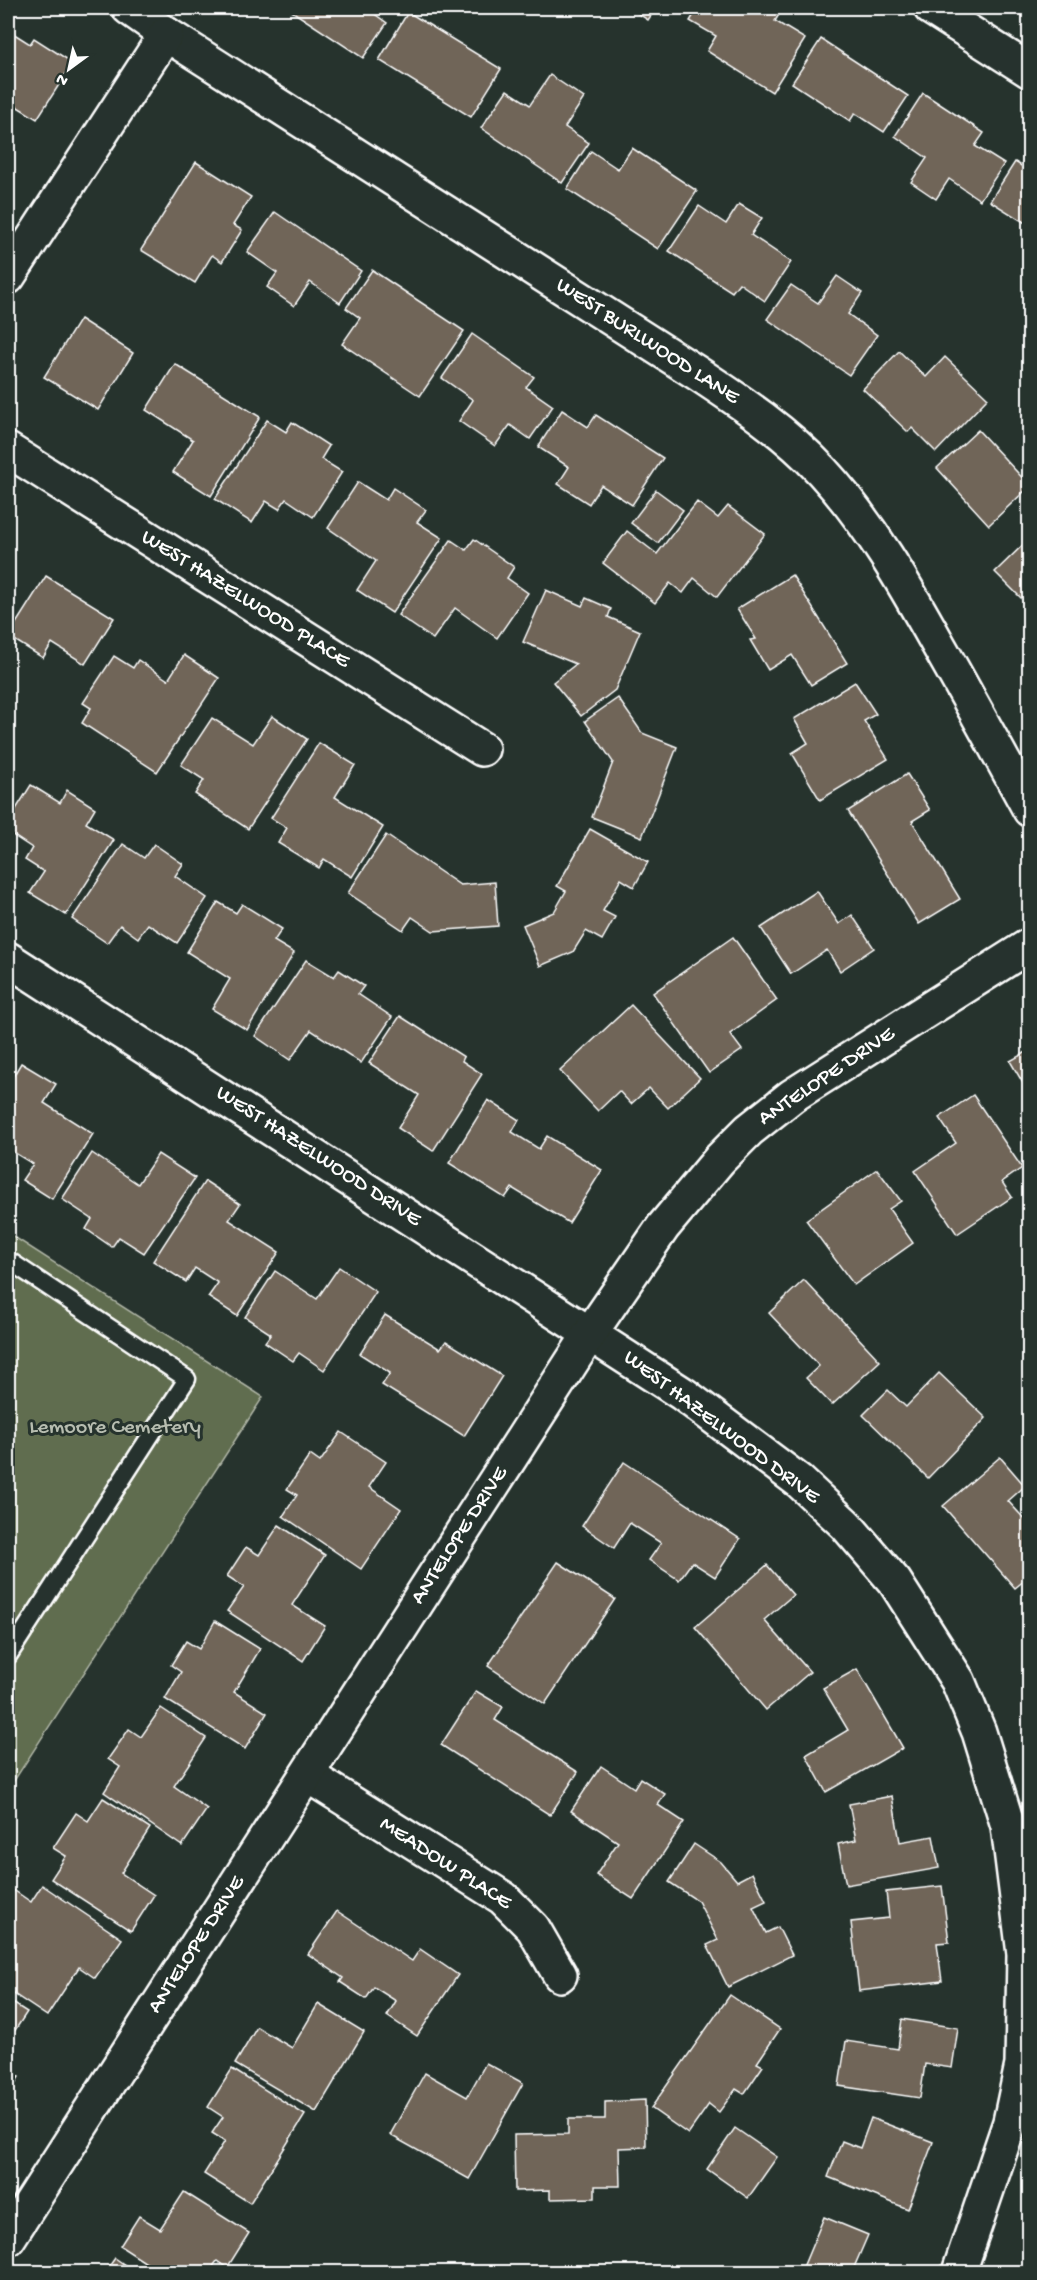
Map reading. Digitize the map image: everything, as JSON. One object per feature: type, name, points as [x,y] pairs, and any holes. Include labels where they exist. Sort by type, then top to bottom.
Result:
[{"type":"street","name":"WEST BURLWOOD LANE","points":[[129,8],[166,34],[697,373],[748,407],[789,440],[823,472],[878,543],[913,599],[1029,810]]},
{"type":"street","points":[[931,8],[1029,71]]},
{"type":"street","points":[[8,277],[166,34]]},
{"type":"street","name":"WEST HAZELWOOD PLACE","points":[[8,450],[482,749]]},
{"type":"street","name":"ANTELOPE DRIVE","points":[[8,2240],[591,1332],[663,1227],[720,1158],[748,1130],[792,1096],[1029,945]]},
{"type":"street","name":"WEST HAZELWOOD DRIVE","points":[[8,958],[591,1332],[683,1394],[799,1481],[853,1533],[894,1582],[930,1634],[958,1681],[979,1732],[1008,1826],[1017,1883],[1024,1954],[1026,2065],[1010,2122],[959,2272]]},
{"type":"street","name":"MEADOW PLACE","points":[[307,1774],[503,1898],[533,1928],[561,1976]]},
{"type":"lane","points":[[8,1260],[187,1379],[8,1656]]},
{"type":"green space","name":"Lemoore Cemetery","points":[[8,1233],[263,1397],[8,1790]]},
{"type":"building","points":[[287,8],[371,8],[369,10],[387,23],[363,58]]},
{"type":"building","points":[[629,8],[656,8],[648,20]]},
{"type":"building","points":[[698,8],[783,8],[775,21],[805,39],[772,92],[707,51],[716,36],[690,21]]},
{"type":"building","points":[[408,12],[501,69],[471,117],[379,60]]},
{"type":"building","points":[[8,30],[30,44],[34,38],[73,63],[37,119],[8,101]]},
{"type":"building","points":[[821,39],[908,96],[884,132],[855,113],[850,121],[792,83]]},
{"type":"building","points":[[550,75],[584,98],[565,127],[589,143],[562,183],[481,128],[507,90],[530,105]]},
{"type":"building","points":[[923,93],[984,133],[975,146],[1004,164],[980,200],[949,179],[936,199],[911,182],[927,158],[895,136]]},
{"type":"building","points":[[632,148],[697,191],[658,249],[567,189],[591,151],[618,169]]},
{"type":"building","points":[[196,162],[251,197],[233,225],[242,230],[222,262],[212,255],[195,283],[141,250]]},
{"type":"building","points":[[1015,162],[1030,171],[1030,226],[990,201]]},
{"type":"building","points":[[739,204],[762,218],[751,235],[791,262],[765,301],[739,283],[732,292],[669,251],[699,206],[726,224]]},
{"type":"building","points":[[275,212],[361,271],[340,303],[310,282],[294,306],[267,287],[277,273],[247,252]]},
{"type":"building","points":[[372,270],[464,331],[420,396],[342,344],[360,318],[346,308]]},
{"type":"building","points":[[837,276],[862,293],[848,314],[877,335],[849,375],[767,319],[791,285],[818,303]]},
{"type":"building","points":[[80,319],[133,353],[98,410],[44,377]]},
{"type":"building","points":[[472,334],[534,377],[526,387],[553,406],[530,439],[510,425],[495,446],[459,421],[473,400],[442,378]]},
{"type":"building","points":[[899,351],[926,377],[945,357],[988,398],[936,452],[912,428],[908,432],[863,389]]},
{"type":"building","points":[[175,364],[260,417],[211,496],[173,472],[193,440],[146,410]]},
{"type":"building","points":[[562,410],[588,427],[596,415],[663,458],[632,505],[601,485],[589,504],[558,484],[569,467],[538,447]]},
{"type":"building","points":[[267,420],[286,432],[292,422],[329,446],[321,459],[342,472],[313,517],[286,499],[279,509],[266,501],[252,523],[215,499]]},
{"type":"building","points":[[978,430],[1030,486],[989,525],[937,468]]},
{"type":"building","points":[[358,482],[386,500],[393,488],[426,510],[417,522],[442,538],[392,613],[357,590],[376,561],[328,528]]},
{"type":"building","points":[[656,490],[683,510],[658,543],[631,523]]},
{"type":"building","points":[[697,502],[718,518],[728,506],[765,534],[717,597],[694,578],[683,593],[670,583],[655,603],[603,563],[627,531],[657,554]]},
{"type":"building","points":[[1030,538],[1030,599],[1026,603],[995,572]]},
{"type":"building","points":[[474,539],[514,567],[507,578],[528,593],[497,638],[455,608],[433,639],[398,615],[451,540],[466,550]]},
{"type":"building","points":[[792,575],[847,663],[811,685],[792,655],[768,670],[750,640],[756,639],[737,609]]},
{"type":"building","points":[[46,576],[114,618],[85,664],[52,643],[43,658],[8,636]]},
{"type":"building","points":[[546,590],[582,606],[586,598],[611,609],[608,617],[640,631],[615,690],[581,716],[553,682],[576,664],[523,642]]},
{"type":"building","points":[[184,655],[219,678],[157,772],[82,723],[91,708],[83,703],[114,656],[133,668],[138,660],[168,680]]},
{"type":"building","points":[[855,682],[876,714],[864,721],[888,759],[820,800],[792,753],[808,743],[794,719]]},
{"type":"building","points":[[618,698],[642,733],[677,747],[642,837],[592,817],[613,762],[585,721]]},
{"type":"building","points":[[272,716],[307,739],[248,829],[195,794],[204,780],[181,765],[212,718],[253,744]]},
{"type":"building","points":[[319,743],[355,765],[335,797],[383,827],[352,877],[324,859],[319,868],[278,843],[287,828],[271,818]]},
{"type":"building","points":[[907,774],[930,810],[912,821],[960,899],[919,924],[848,811]]},
{"type":"building","points":[[31,785],[60,803],[67,790],[95,808],[86,823],[114,840],[66,915],[30,893],[44,872],[25,860],[32,848],[8,832],[8,822]]},
{"type":"building","points":[[590,829],[648,862],[634,887],[621,879],[603,911],[615,917],[602,940],[586,931],[573,952],[540,966],[523,925],[554,912],[566,891],[557,886]]},
{"type":"building","points":[[386,835],[460,885],[495,882],[498,926],[433,931],[412,917],[403,930],[348,893]]},
{"type":"building","points":[[123,844],[144,858],[154,844],[183,864],[175,876],[207,898],[177,943],[148,924],[138,938],[120,925],[107,943],[72,919]]},
{"type":"building","points":[[817,891],[839,924],[852,915],[874,948],[840,971],[827,950],[791,974],[761,928]]},
{"type":"building","points":[[218,902],[236,913],[242,904],[282,929],[274,941],[294,953],[247,1030],[212,1009],[230,979],[187,952]]},
{"type":"building","points":[[733,937],[777,1000],[730,1034],[742,1050],[709,1073],[653,993]]},
{"type":"building","points":[[306,960],[334,977],[339,970],[364,986],[358,994],[392,1017],[361,1063],[311,1030],[290,1060],[255,1036]]},
{"type":"building","points":[[631,1005],[700,1078],[668,1108],[649,1088],[631,1104],[619,1091],[598,1111],[560,1071]]},
{"type":"building","points":[[400,1016],[464,1057],[462,1061],[482,1074],[433,1151],[398,1128],[419,1095],[369,1063]]},
{"type":"building","points":[[1030,1050],[1030,1095],[1010,1061]]},
{"type":"building","points":[[21,1063],[56,1084],[44,1103],[93,1134],[52,1199],[22,1180],[33,1164],[10,1150],[8,1153],[8,1085]]},
{"type":"building","points":[[973,1095],[1022,1168],[1002,1182],[1012,1197],[957,1234],[915,1171],[956,1143],[939,1118]]},
{"type":"building","points":[[488,1100],[519,1120],[512,1132],[539,1149],[547,1136],[602,1170],[569,1223],[512,1188],[505,1198],[449,1163]]},
{"type":"building","points":[[92,1153],[138,1184],[158,1154],[195,1178],[144,1253],[119,1237],[112,1247],[86,1229],[92,1219],[62,1199]]},
{"type":"building","points":[[877,1169],[901,1201],[889,1209],[913,1243],[854,1285],[806,1220]]},
{"type":"building","points":[[205,1181],[240,1204],[229,1220],[279,1252],[237,1316],[208,1297],[218,1283],[195,1268],[186,1282],[153,1261]]},
{"type":"building","points":[[339,1267],[376,1292],[324,1370],[299,1353],[293,1361],[265,1342],[271,1334],[245,1317],[275,1271],[317,1299]]},
{"type":"building","points":[[804,1280],[880,1361],[832,1405],[806,1378],[819,1366],[769,1313]]},
{"type":"building","points":[[385,1315],[440,1349],[446,1341],[502,1376],[464,1436],[382,1385],[390,1373],[360,1354]]},
{"type":"building","points":[[939,1373],[986,1418],[928,1478],[863,1415],[888,1390],[906,1407]]},
{"type":"building","points":[[341,1432],[386,1462],[369,1487],[401,1509],[361,1569],[283,1516],[297,1495],[287,1489],[310,1455],[320,1462]]},
{"type":"building","points":[[1000,1457],[1025,1486],[1008,1501],[1030,1525],[1030,1576],[1015,1588],[943,1506]]},
{"type":"building","points":[[624,1462],[740,1539],[715,1577],[692,1562],[679,1580],[649,1560],[661,1543],[630,1523],[614,1548],[582,1526]]},
{"type":"building","points":[[279,1525],[325,1555],[292,1605],[325,1626],[303,1661],[227,1611],[244,1587],[227,1576],[246,1547],[259,1555]]},
{"type":"building","points":[[558,1562],[615,1599],[545,1704],[488,1666]]},
{"type":"building","points":[[767,1565],[793,1595],[764,1620],[810,1672],[766,1710],[695,1627]]},
{"type":"building","points":[[215,1621],[260,1649],[234,1692],[267,1713],[245,1749],[165,1699],[181,1672],[171,1665],[186,1641],[199,1649]]},
{"type":"building","points":[[857,1669],[903,1748],[826,1792],[806,1755],[848,1730],[823,1688]]},
{"type":"building","points":[[476,1691],[503,1707],[495,1720],[578,1772],[550,1815],[441,1745]]},
{"type":"building","points":[[161,1708],[206,1738],[174,1786],[207,1809],[182,1846],[104,1792],[120,1767],[108,1759],[129,1729],[141,1737]]},
{"type":"building","points":[[601,1766],[634,1788],[640,1778],[665,1794],[658,1805],[684,1822],[633,1899],[596,1875],[618,1842],[571,1811]]},
{"type":"building","points":[[892,1796],[900,1842],[933,1836],[939,1868],[846,1885],[838,1844],[856,1840],[849,1804]]},
{"type":"building","points":[[103,1798],[150,1828],[121,1873],[154,1895],[131,1931],[51,1879],[66,1856],[53,1848],[76,1813],[88,1821]]},
{"type":"building","points":[[694,1844],[721,1862],[737,1881],[752,1873],[766,1901],[753,1907],[766,1933],[778,1927],[792,1955],[728,1987],[707,1945],[718,1940],[698,1901],[669,1882]]},
{"type":"building","points":[[42,1885],[122,1939],[95,1978],[79,1967],[47,2016],[8,1990],[8,1896],[12,1889],[31,1902]]},
{"type":"building","points":[[942,1886],[949,1942],[937,1943],[942,1981],[859,1991],[851,1922],[889,1918],[886,1892]]},
{"type":"building","points":[[337,1911],[412,1961],[420,1949],[458,1975],[417,2036],[387,2016],[396,2001],[374,1987],[366,1999],[340,1982],[343,1978],[308,1954]]},
{"type":"building","points":[[730,1995],[780,2029],[757,2063],[763,2066],[744,2094],[736,2089],[719,2112],[709,2104],[688,2134],[651,2108]]},
{"type":"building","points":[[8,2000],[27,2012],[8,2041]]},
{"type":"building","points":[[318,2004],[364,2032],[316,2112],[235,2064],[257,2027],[292,2048]]},
{"type":"building","points":[[902,2019],[958,2028],[952,2068],[925,2064],[920,2098],[839,2086],[846,2041],[898,2049]]},
{"type":"building","points":[[486,2063],[523,2083],[469,2179],[390,2135],[425,2073],[467,2097]]},
{"type":"building","points":[[232,2069],[305,2115],[250,2203],[204,2174],[225,2141],[212,2133],[223,2117],[208,2107]]},
{"type":"building","points":[[8,2070],[19,2077],[8,2095]]},
{"type":"building","points":[[645,2100],[646,2147],[619,2148],[620,2186],[595,2186],[595,2198],[550,2199],[550,2190],[515,2191],[514,2135],[568,2134],[568,2119],[605,2119],[605,2102]]},
{"type":"building","points":[[871,2118],[933,2142],[908,2209],[828,2177],[842,2141],[860,2148]]},
{"type":"building","points":[[735,2128],[777,2157],[748,2198],[707,2169]]},
{"type":"building","points":[[184,2192],[249,2233],[227,2268],[217,2261],[209,2272],[188,2272],[183,2269],[180,2272],[160,2272],[120,2246],[139,2216],[160,2229]]},
{"type":"building","points":[[824,2217],[868,2235],[852,2272],[801,2272]]},
{"type":"building","points":[[115,2258],[135,2272],[105,2272]]}]
